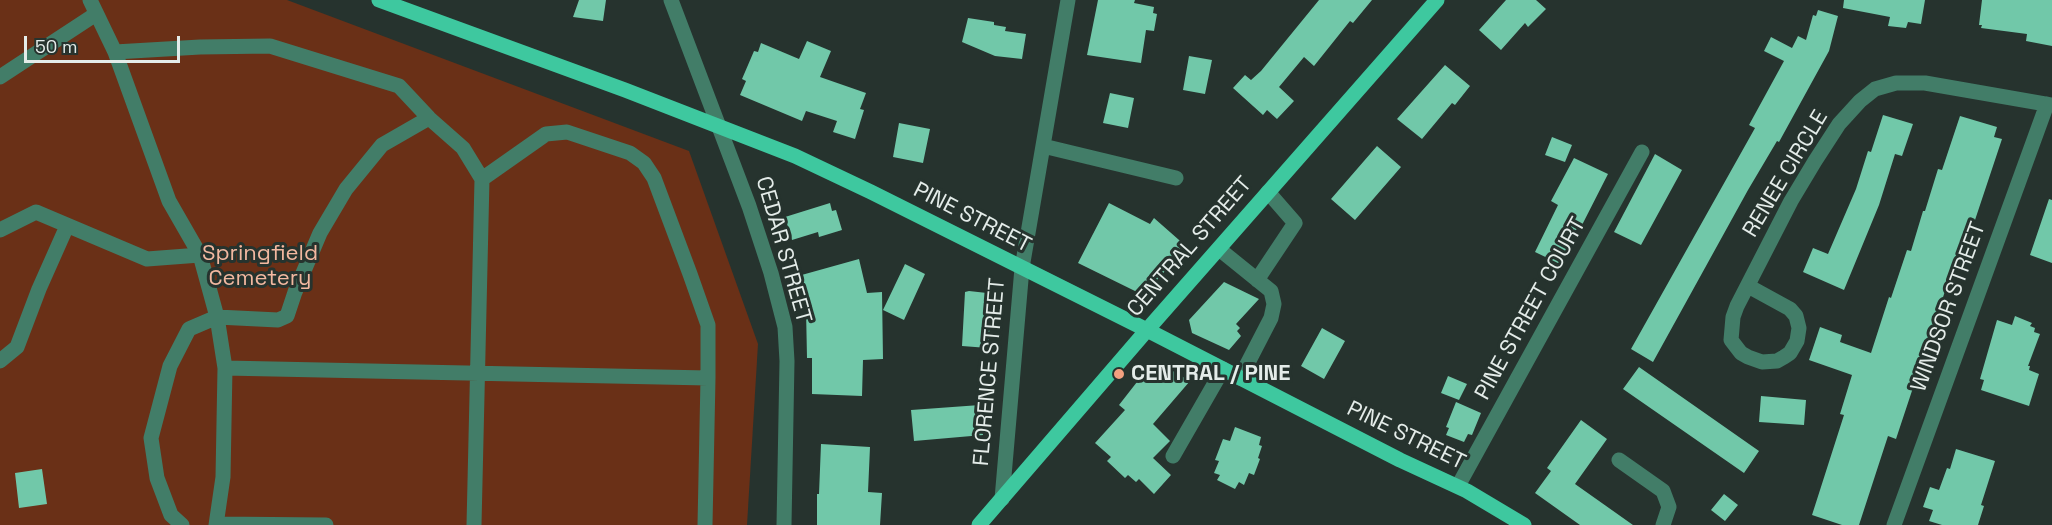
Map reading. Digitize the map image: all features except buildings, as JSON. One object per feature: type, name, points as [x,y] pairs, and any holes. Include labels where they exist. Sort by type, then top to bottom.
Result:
[{"type":"main road","name":"PINE STREET","points":[[379,0],[795,156],[1147,330],[1400,460],[1458,486],[1503,519],[1524,525]]},
{"type":"main road","name":"CENTRAL STREET","points":[[979,525],[1437,0]]},
{"type":"street","name":"CEDAR STREET","points":[[671,0],[766,255],[785,327],[787,361],[784,525]]},
{"type":"street","points":[[679,22],[683,0]]},
{"type":"street","name":"FLORENCE STREET","points":[[1002,499],[1022,268],[1068,0]]},
{"type":"street","points":[[0,77],[93,7],[115,52],[169,201],[200,255],[217,317],[225,368],[223,477],[216,524],[326,525]]},
{"type":"street","points":[[115,52],[270,46],[399,86],[429,118],[463,148],[482,179],[474,525]]},
{"type":"street","name":"RENEE CIRCLE","points":[[1748,286],[1790,309],[1796,316],[1799,328],[1797,341],[1790,353],[1777,361],[1762,362],[1748,357],[1735,347],[1731,340],[1733,317],[1748,286],[1791,201],[1827,142],[1853,108],[1875,89],[1896,83],[1925,83],[2049,105]]},
{"type":"street","name":"WINDSOR STREET","points":[[1894,525],[2049,105]]},
{"type":"street","points":[[182,525],[171,515],[157,478],[152,438],[170,366],[189,329],[217,317],[278,320],[287,316],[320,233],[346,189],[382,145],[429,118]]},
{"type":"street","points":[[482,179],[546,134],[567,132],[630,153],[644,162],[654,178],[708,325],[705,525]]},
{"type":"street","points":[[1043,146],[1176,178]]},
{"type":"street","name":"PINE STREET COURT","points":[[1458,486],[1642,152]]},
{"type":"street","points":[[1257,280],[1295,223],[1268,192]]},
{"type":"street","points":[[0,230],[36,212],[147,259],[200,255]]},
{"type":"street","points":[[0,361],[17,346],[67,226]]},
{"type":"street","points":[[1219,249],[1271,291],[1274,304],[1271,318],[1240,378]]},
{"type":"street","points":[[225,368],[708,378]]},
{"type":"street","points":[[1173,456],[1223,369]]},
{"type":"street","points":[[1619,460],[1663,491],[1669,507],[1663,525]]},
{"type":"green space","name":"Springfield Cemetery","points":[[0,0],[287,0],[689,151],[758,344],[747,525],[0,525]]},
{"type":"place","name":"CENTRAL / PINE","points":[[1119,374]]}]
